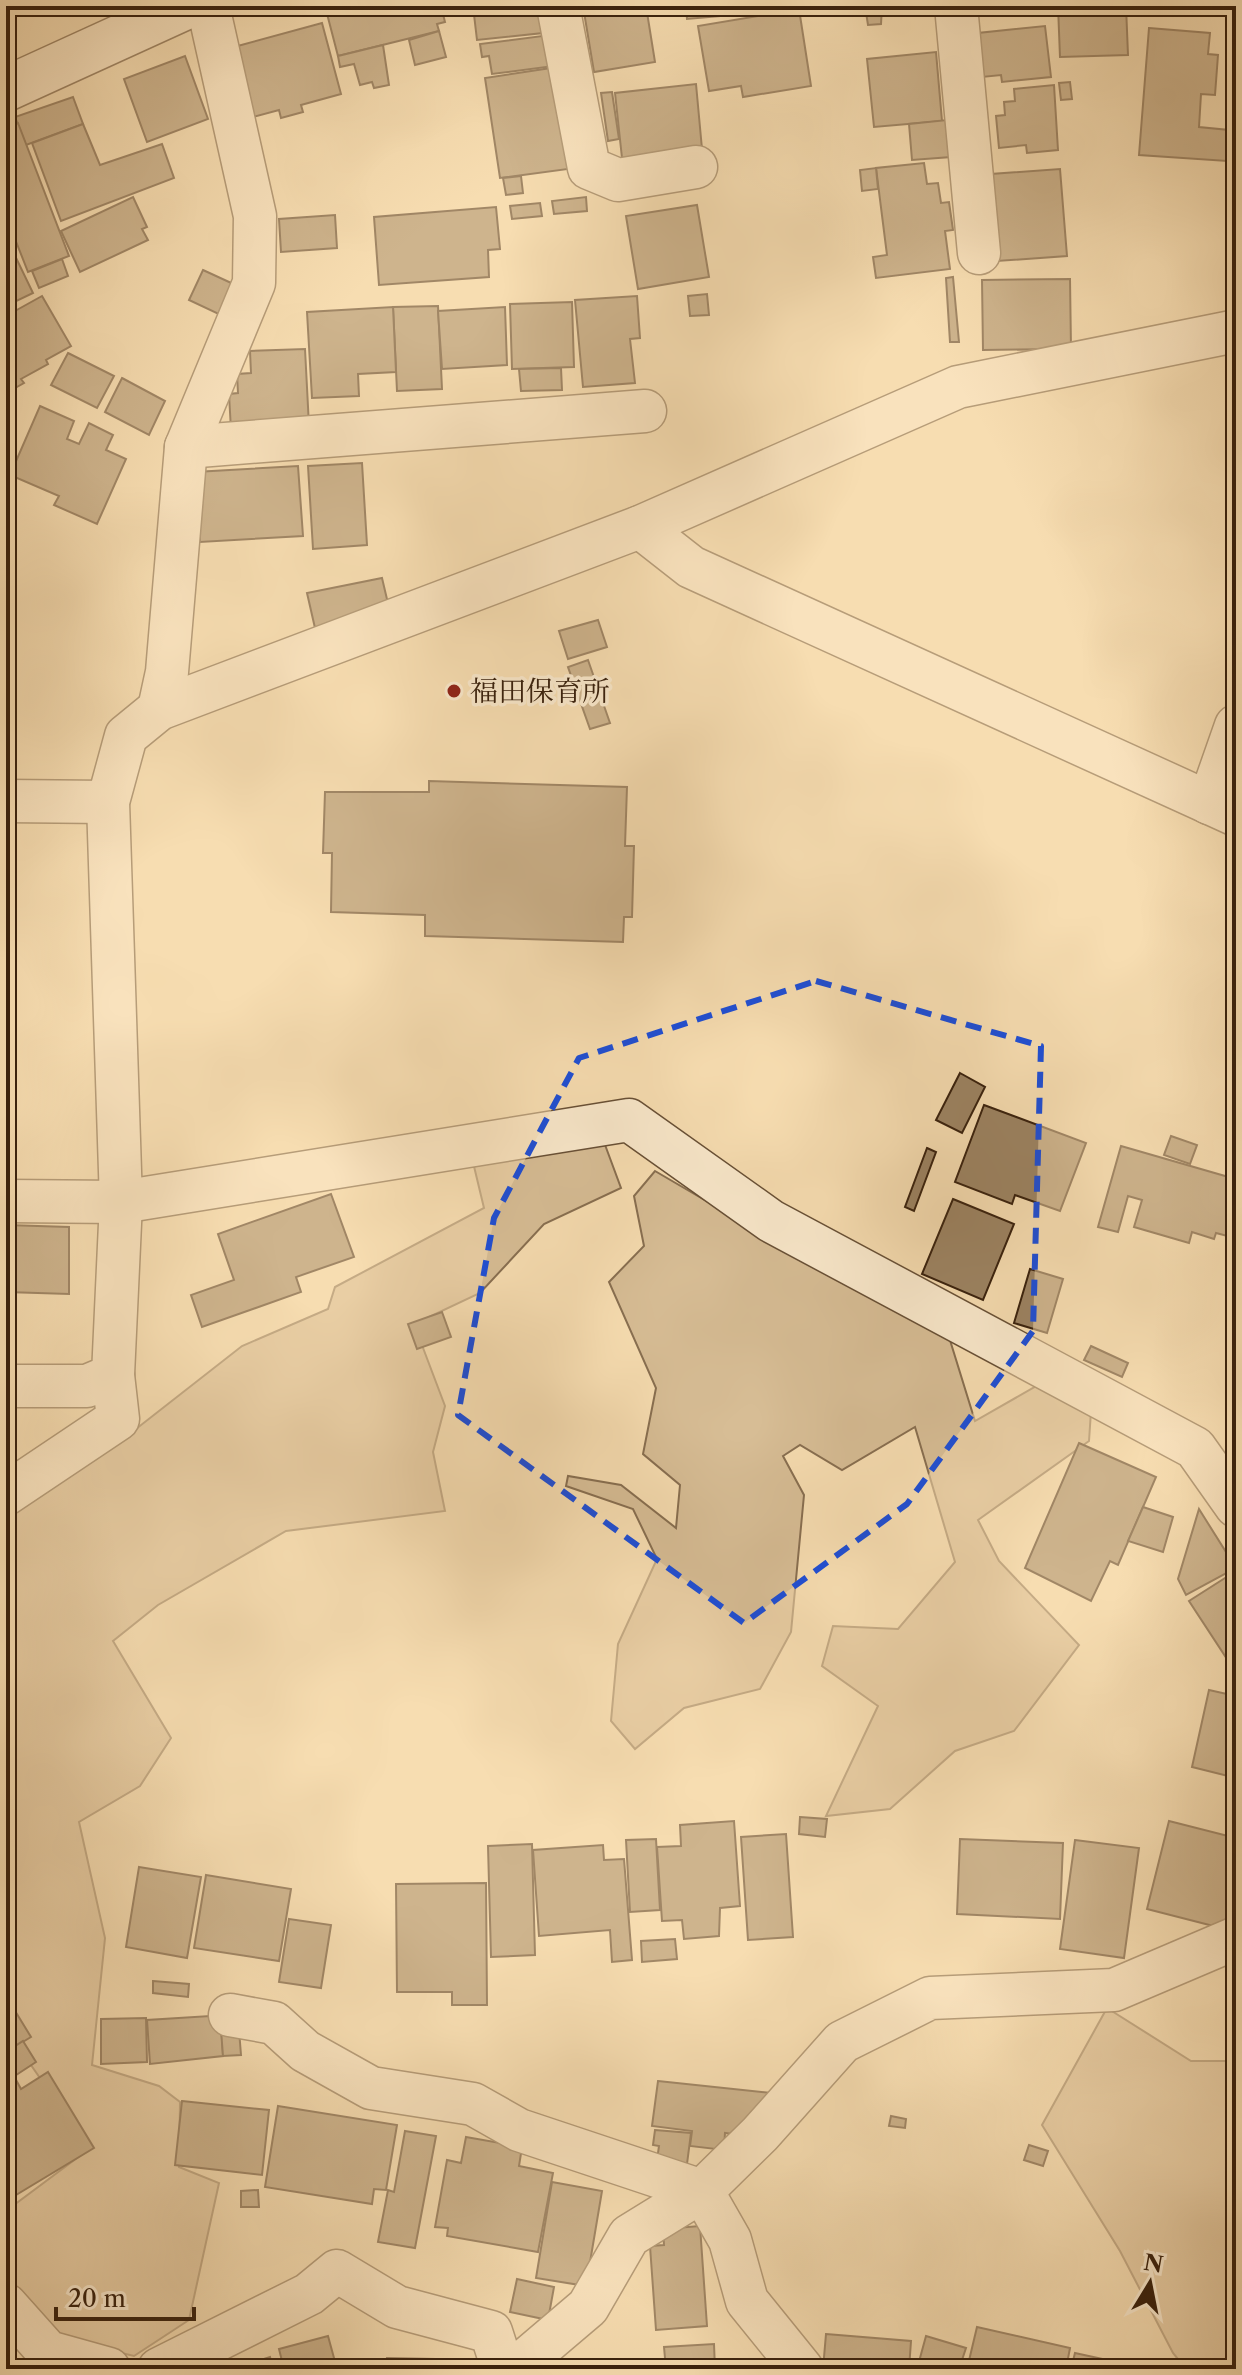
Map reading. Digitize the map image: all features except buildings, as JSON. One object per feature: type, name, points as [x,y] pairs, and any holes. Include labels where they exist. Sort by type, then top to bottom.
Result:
[{"type":"main road","points":[[6,89],[188,6]]},
{"type":"street","points":[[159,709],[167,672],[186,447],[254,283],[255,216],[208,6]]},
{"type":"street","points":[[558,6],[589,168],[618,180],[696,167]]},
{"type":"street","points":[[956,6],[979,253]]},
{"type":"street","points":[[6,1494],[118,1419],[113,1375],[121,1202],[108,802],[126,736],[159,709],[640,527],[958,387],[1236,331]]},
{"type":"street","points":[[186,447],[645,411]]},
{"type":"street","points":[[640,527],[691,567],[1222,809],[1236,726]]},
{"type":"street","points":[[6,801],[108,802]]},
{"type":"street","points":[[6,1201],[121,1202],[629,1120],[771,1221],[1195,1448],[1236,1506]]},
{"type":"street","points":[[6,1386],[87,1386],[113,1375]]},
{"type":"street","points":[[515,2369],[588,2307],[629,2236],[702,2191],[760,2134],[842,2042],[930,1998],[1114,1990],[1236,1938]]},
{"type":"street","points":[[230,2015],[274,2023],[305,2051],[371,2088],[473,2104],[519,2130],[702,2191],[730,2240],[747,2301],[802,2369]]},
{"type":"street","points":[[159,2369],[309,2294],[337,2271],[397,2307],[491,2332],[503,2369]]},
{"type":"street","points":[[6,2305],[48,2352],[109,2369]]},
{"type":"highlighted area","points":[[816,981],[1041,1046],[1033,1331],[907,1504],[744,1623],[458,1415],[494,1218],[579,1058]]},
{"type":"shaded area","points":[[601,1134],[621,1188],[544,1224],[480,1293],[414,1324],[445,1406],[433,1452],[445,1511],[286,1531],[158,1605],[113,1641],[171,1738],[140,1786],[79,1822],[105,1938],[92,2065],[159,2086],[180,2102],[179,2167],[219,2183],[189,2320],[134,2356],[63,2339],[6,2284],[6,2211],[89,2149],[22,2052],[6,2007],[6,1509],[136,1429],[242,1346],[328,1309],[335,1287],[484,1208],[472,1158]]},
{"type":"shaded area","points":[[655,1171],[869,1296],[949,1337],[975,1421],[1040,1384],[1091,1411],[1089,1441],[978,1520],[999,1561],[1079,1645],[1014,1731],[955,1751],[890,1809],[826,1816],[878,1706],[822,1666],[833,1626],[898,1629],[955,1562],[915,1427],[842,1470],[800,1445],[783,1456],[804,1495],[791,1632],[760,1689],[684,1708],[635,1749],[611,1721],[618,1644],[657,1559],[633,1509],[566,1486],[568,1476],[621,1485],[676,1528],[680,1485],[643,1454],[656,1388],[609,1282],[644,1246],[634,1196]]},
{"type":"shaded area","points":[[1107,2008],[1191,2061],[1236,2061],[1236,2369],[1186,2369],[1173,2353],[1120,2251],[1042,2125]]},
{"type":"place","name":"福田保育所","points":[[454,691]]}]
